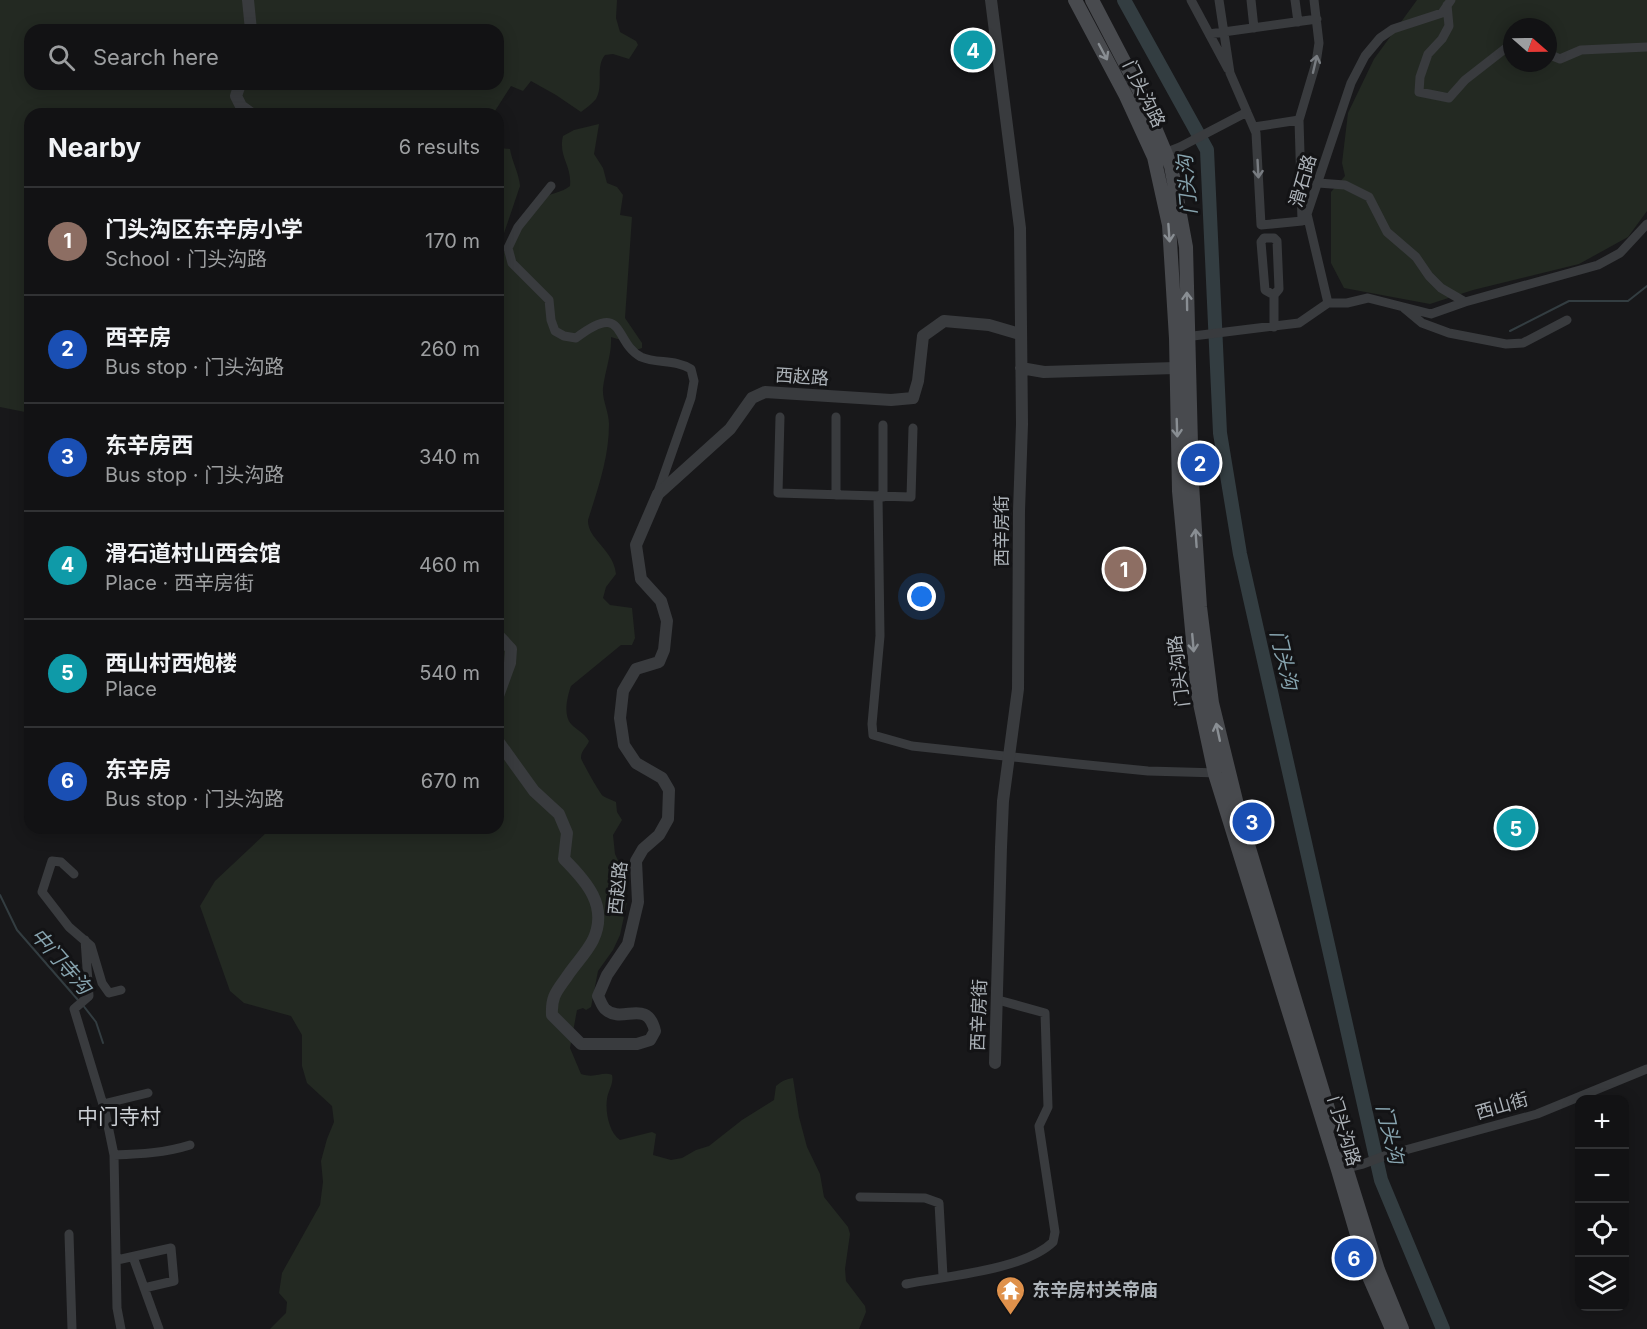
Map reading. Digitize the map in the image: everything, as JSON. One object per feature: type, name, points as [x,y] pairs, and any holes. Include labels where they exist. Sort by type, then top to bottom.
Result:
[{"type":"main road","name":"门头沟路","points":[[1075,0],[1160,155]]},
{"type":"main road","name":"门头沟路","points":[[1092,0],[1139,90],[1160,155],[1188,337],[1192,484],[1200,607],[1221,772]]},
{"type":"main road","name":"门头沟路","points":[[1188,337],[1175,368],[1179,491],[1198,694],[1342,1169],[1370,1278],[1392,1329]]},
{"type":"main road","name":"门头沟路","points":[[1342,1169],[1402,1329]]},
{"type":"street","points":[[248,0],[250,24]]},
{"type":"street","name":"西辛房街","points":[[991,0],[1020,228],[1022,424],[1018,689],[1000,847],[995,1063]]},
{"type":"street","points":[[1191,0],[1230,73],[1256,133],[1261,225],[1302,221],[1299,120],[1316,63],[1319,43],[1314,0]]},
{"type":"street","points":[[1219,0],[1230,73]]},
{"type":"street","points":[[1251,0],[1254,28]]},
{"type":"street","points":[[1295,0],[1298,22]]},
{"type":"street","points":[[1449,2],[1449,26],[1442,39],[1428,54],[1420,77],[1419,92],[1449,98],[1473,74],[1503,50]]},
{"type":"street","name":"滑石路","points":[[1328,303],[1307,214],[1351,83],[1365,56],[1380,38],[1393,29],[1442,13],[1449,2]]},
{"type":"street","points":[[1209,34],[1317,19]]},
{"type":"street","points":[[1557,58],[1560,59],[1581,50],[1647,47]]},
{"type":"street","points":[[238,90],[236,96],[244,108]]},
{"type":"street","points":[[1160,155],[1247,112]]},
{"type":"street","points":[[1254,127],[1299,120]]},
{"type":"street","points":[[1318,183],[1345,184],[1369,197],[1387,232],[1416,257],[1429,276],[1441,288],[1465,302]]},
{"type":"street","points":[[551,186],[518,227],[507,248],[512,263],[549,300],[551,320],[555,331],[564,336],[576,338],[597,324],[609,324],[619,328],[638,355],[647,359],[678,362],[691,369],[694,381],[692,398],[658,494]]},
{"type":"street","points":[[1188,337],[1299,323],[1328,303],[1347,303],[1368,298],[1431,314],[1465,302],[1598,265],[1620,253],[1647,224]]},
{"type":"street","points":[[1274,295],[1265,290],[1261,242],[1264,238],[1274,238],[1277,241],[1279,289],[1274,295],[1274,327]]},
{"type":"street","points":[[1404,308],[1422,323],[1440,330],[1506,344],[1523,343],[1567,320]]},
{"type":"street","name":"西赵路","points":[[504,749],[534,791],[560,814],[567,833],[564,859],[585,880],[596,897],[598,920],[593,939],[551,1000],[552,1015],[581,1044],[637,1044],[650,1040],[655,1031],[652,1020],[644,1014],[615,1014],[604,1008],[598,996],[607,975],[628,944],[638,902],[636,861],[668,819],[669,790],[662,778],[636,763],[624,745],[620,718],[623,692],[636,669],[659,662],[664,650],[667,621],[661,601],[641,579],[636,545],[658,494],[730,429],[752,398],[765,392],[891,400],[913,398],[918,381],[923,336],[944,321],[989,325],[1020,334]]},
{"type":"street","points":[[1021,368],[1044,372],[1175,368]]},
{"type":"street","points":[[780,417],[778,493],[910,497],[913,428]]},
{"type":"street","points":[[836,417],[836,495]]},
{"type":"street","points":[[883,425],[880,636],[872,723],[873,735],[912,746],[1010,757],[1148,771],[1221,772]]},
{"type":"street","points":[[504,641],[511,649],[510,663],[504,680]]},
{"type":"street","points":[[74,874],[61,862],[52,861],[42,892],[69,927],[91,946],[102,983],[109,993],[121,990]]},
{"type":"street","points":[[85,940],[88,996],[74,1009],[103,1104],[114,1155],[117,1308],[122,1329]]},
{"type":"street","points":[[906,1284],[944,1276],[961,1276],[1036,1256],[1053,1242],[1055,1232],[1039,1126],[1048,1107],[1045,1013],[998,1000]]},
{"type":"street","name":"西山街","points":[[1342,1169],[1537,1114],[1647,1069]]},
{"type":"street","points":[[103,1104],[148,1093]]},
{"type":"street","points":[[114,1155],[149,1154],[173,1150],[190,1144]]},
{"type":"street","points":[[860,1197],[925,1198],[939,1203],[944,1276]]},
{"type":"street","points":[[69,1234],[72,1329]]},
{"type":"street","points":[[117,1260],[171,1248],[174,1281],[144,1288]]},
{"type":"street","points":[[134,1257],[159,1329]]},
{"type":"shaded area","points":[[0,0],[617,0],[616,18],[620,32],[636,41],[638,45],[629,59],[613,54],[605,55],[600,65],[596,99],[581,112],[531,81],[523,91],[511,86],[497,108],[24,108],[24,412],[0,407]]},
{"type":"shaded area","points":[[1417,0],[1647,0],[1647,211],[1628,237],[1579,264],[1473,290],[1430,304],[1344,288],[1331,263],[1331,192],[1345,176],[1342,163],[1348,113],[1374,59]]},
{"type":"shaded area","points":[[599,124],[594,154],[603,168],[607,183],[617,187],[623,195],[620,215],[632,217],[625,318],[642,343],[642,348],[631,352],[625,348],[621,340],[611,337],[603,388],[609,420],[609,437],[602,473],[588,520],[592,533],[611,558],[616,574],[606,587],[603,598],[610,605],[632,608],[635,638],[632,645],[621,645],[571,686],[566,711],[571,724],[589,741],[581,755],[584,764],[603,796],[616,802],[617,812],[622,820],[613,835],[615,854],[623,871],[627,902],[620,935],[613,950],[598,971],[591,1007],[586,1010],[583,1008],[577,1010],[570,1048],[581,1074],[612,1075],[607,1109],[616,1137],[620,1140],[652,1132],[656,1134],[653,1155],[671,1160],[682,1158],[709,1146],[742,1120],[774,1100],[776,1086],[784,1080],[793,1078],[799,1117],[807,1147],[820,1174],[824,1197],[848,1227],[850,1234],[845,1269],[846,1281],[865,1306],[866,1312],[859,1329],[270,1329],[286,1313],[287,1302],[279,1293],[282,1273],[320,1205],[323,1182],[321,1161],[334,1122],[332,1106],[307,1083],[302,1066],[302,1035],[291,1016],[244,1003],[230,991],[200,906],[215,881],[265,834],[504,834],[504,252],[513,246],[522,225],[540,201],[570,186],[562,143],[563,136],[574,130]]},
{"type":"shaded area","points":[[504,148],[510,149],[520,186],[504,233]]},
{"type":"waterway","name":"门头沟","points":[[1124,0],[1207,150],[1220,433],[1240,554],[1381,1180],[1443,1329]]},
{"type":"waterway","points":[[1510,331],[1569,301],[1628,301],[1647,286]]},
{"type":"waterway","name":"中门寺沟","points":[[0,895],[17,930],[78,1000]]},
{"type":"waterway","name":"中门寺沟","points":[[82,1004],[96,1022],[103,1043]]},
{"type":"place","name":"滑石道村山西会馆","points":[[973,50]]},
{"type":"place","name":"西辛房","points":[[1200,463]]},
{"type":"place","name":"门头沟区东辛房小学","points":[[1124,569]]},
{"type":"place","name":"东辛房西","points":[[1252,822]]},
{"type":"place","name":"西山村西炮楼","points":[[1516,828]]},
{"type":"place","name":"东辛房","points":[[1354,1258]]},
{"type":"place","name":"东辛房村关帝庙","points":[[1011,1316]]},
{"type":"district","name":"中门寺村","points":[[119,1117]]}]
